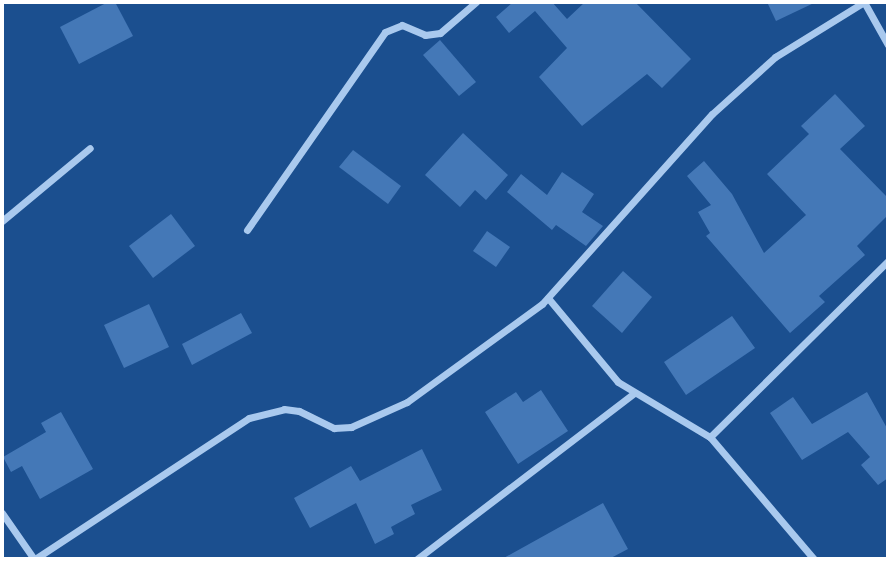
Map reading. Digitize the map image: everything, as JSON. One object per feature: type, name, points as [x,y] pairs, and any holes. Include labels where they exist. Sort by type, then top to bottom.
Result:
[{"type":"street","points":[[247,230],[385,32],[402,25],[425,35],[440,33],[476,2]]},
{"type":"street","points":[[2,513],[34,559],[249,418],[284,409],[334,428],[351,427],[388,414],[548,298],[712,114],[775,57],[864,2],[888,45]]},
{"type":"street","points":[[2,221],[90,148]]},
{"type":"street","points":[[710,437],[888,261]]},
{"type":"street","points":[[548,298],[603,367],[634,393],[710,437],[814,559]]},
{"type":"street","points":[[417,559],[634,393]]},
{"type":"building","points":[[108,2],[115,2],[133,36],[79,64],[60,27]]},
{"type":"building","points":[[513,2],[552,2],[567,19],[585,2],[635,2],[691,59],[662,88],[647,74],[582,126],[539,77],[567,48],[535,11],[509,33],[496,17]]},
{"type":"building","points":[[767,2],[816,2],[776,21]]},
{"type":"building","points":[[440,40],[476,82],[459,96],[423,55]]},
{"type":"building","points":[[835,94],[865,126],[840,149],[888,198],[888,215],[857,246],[865,255],[819,296],[825,302],[790,333],[706,236],[710,233],[698,212],[711,205],[687,176],[704,161],[732,194],[764,253],[806,215],[767,174],[809,134],[801,126]]},
{"type":"building","points":[[463,133],[508,175],[486,200],[475,190],[460,207],[425,175]]},
{"type":"building","points":[[353,150],[401,186],[388,204],[339,167]]},
{"type":"building","points":[[562,172],[594,194],[582,212],[603,226],[586,246],[556,225],[552,230],[507,192],[521,174],[547,195]]},
{"type":"building","points":[[171,214],[195,246],[153,278],[129,246]]},
{"type":"building","points":[[487,231],[510,247],[496,267],[473,251]]},
{"type":"building","points":[[623,271],[652,297],[622,333],[592,306]]},
{"type":"building","points":[[149,304],[169,347],[124,368],[104,325]]},
{"type":"building","points":[[241,313],[252,333],[192,365],[182,344]]},
{"type":"building","points":[[732,316],[755,348],[686,395],[664,362]]},
{"type":"building","points":[[541,390],[568,431],[518,464],[485,412],[516,392],[523,402]]},
{"type":"building","points":[[867,392],[888,430],[888,478],[878,485],[861,465],[870,457],[848,432],[802,460],[770,413],[793,397],[812,424]]},
{"type":"building","points":[[61,412],[93,469],[40,499],[22,466],[11,472],[3,457],[46,432],[41,423]]},
{"type":"building","points":[[422,449],[442,490],[411,505],[415,514],[391,527],[394,534],[375,544],[356,503],[310,528],[294,498],[351,466],[360,481]]},
{"type":"building","points":[[603,503],[628,549],[609,559],[502,559]]}]
